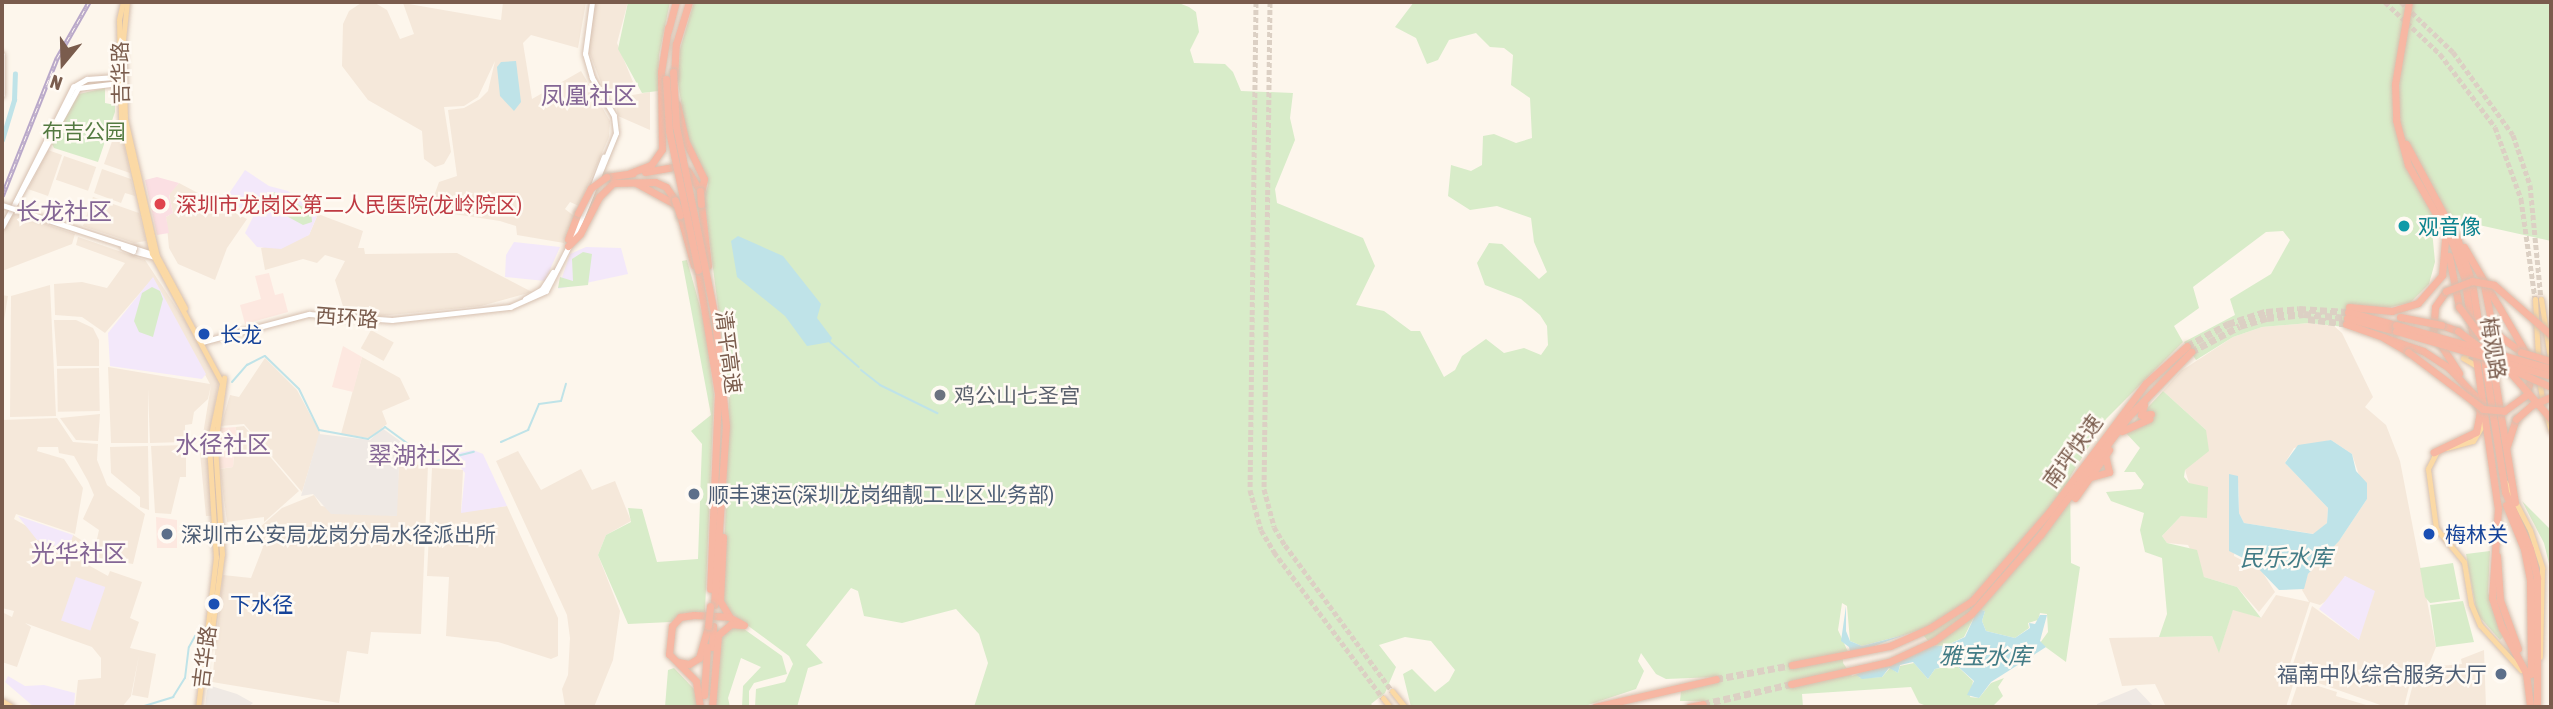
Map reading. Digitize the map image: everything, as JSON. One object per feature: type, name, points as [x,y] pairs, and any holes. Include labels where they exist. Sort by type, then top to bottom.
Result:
[{"type":"highway","name":"清平高速","points":[[689,2],[673,72],[676,126],[712,321],[726,426],[712,606]]},
{"type":"highway","name":"梅观路","points":[[2412,2],[2395,84],[2396,120],[2409,165],[2444,220],[2472,283],[2504,475]]},
{"type":"highway","name":"清平高速","points":[[675,4],[668,28],[666,79],[669,131],[698,270],[712,321],[719,422],[706,707]]},
{"type":"highway","points":[[568,242],[580,234],[603,191],[613,183],[648,168],[658,158],[663,141],[662,64],[668,28]]},
{"type":"highway","points":[[673,72],[682,131],[704,179],[703,192],[698,203]]},
{"type":"highway","points":[[629,177],[671,167]]},
{"type":"highway","points":[[688,171],[700,191],[698,203],[712,321]]},
{"type":"highway","points":[[568,242],[589,191],[606,177],[629,177],[661,184],[675,200],[712,321]]},
{"type":"highway","points":[[629,177],[683,207]]},
{"type":"highway","points":[[2349,317],[2363,309],[2398,311],[2421,300],[2442,275],[2444,220]]},
{"type":"highway","points":[[2349,317],[2408,352],[2483,410],[2504,411],[2525,396],[2532,373],[2526,353],[2479,271],[2444,220]]},
{"type":"highway","name":"梅观路","points":[[2444,220],[2464,276],[2489,434],[2498,534],[2500,600],[2526,678]]},
{"type":"highway","points":[[2445,238],[2459,307],[2473,330],[2551,419]]},
{"type":"highway","points":[[2479,271],[2493,331],[2521,352],[2551,365]]},
{"type":"highway","points":[[2434,452],[2476,432],[2480,412],[2474,395],[2434,339],[2432,319],[2446,291],[2466,282],[2490,284],[2551,335]]},
{"type":"highway","points":[[2363,309],[2397,324],[2551,376]]},
{"type":"highway","points":[[2349,317],[2397,324],[2551,365]]},
{"type":"highway","points":[[2349,317],[2429,355],[2474,395]]},
{"type":"highway","points":[[2397,324],[2441,325],[2458,331],[2478,345],[2493,368],[2501,402],[2506,505],[2524,549],[2530,581],[2530,657],[2537,707]]},
{"type":"highway","points":[[2473,330],[2515,372],[2551,387]]},
{"type":"highway","name":"南坪快速","points":[[2189,349],[2128,417],[2041,534],[1995,584],[2140,391],[2189,349]]},
{"type":"highway","points":[[2122,431],[2152,415],[2145,417],[2140,413],[2152,389]]},
{"type":"highway","points":[[2515,502],[2504,475],[2508,442],[2516,419],[2532,405],[2551,397]]},
{"type":"highway","points":[[2483,414],[2489,434]]},
{"type":"highway","points":[[2041,534],[2091,477],[2122,431],[2128,417]]},
{"type":"highway","points":[[2091,477],[2109,472],[2105,455]]},
{"type":"highway","points":[[721,497],[720,604],[742,623]]},
{"type":"highway","points":[[1792,665],[1832,660],[1890,646],[1937,624],[1995,584]]},
{"type":"highway","points":[[1791,684],[1889,662],[1942,635],[1960,622],[1995,584]]},
{"type":"highway","points":[[706,707],[696,681],[669,654],[671,626],[689,615],[742,623]]},
{"type":"highway","points":[[711,626],[699,658],[689,664],[676,660],[672,632],[683,619],[722,618],[742,623]]},
{"type":"highway","points":[[706,707],[718,635],[730,624],[742,623]]},
{"type":"highway","points":[[2526,678],[2530,707]]},
{"type":"highway","points":[[1595,707],[1716,679]]},
{"type":"highway","points":[[1689,707],[1703,704]]},
{"type":"main road","name":"吉华路","points":[[125,2],[118,80],[121,118],[154,256],[204,341],[226,388],[215,445],[222,554],[200,707]]},
{"type":"main road","name":"吉华路","points":[[125,2],[123,103],[154,256]]},
{"type":"main road","name":"西环路","points":[[204,341],[309,314],[392,320],[510,307],[546,291],[568,242],[590,204],[616,133],[614,116],[586,58],[584,35],[590,2]]},
{"type":"main road","points":[[2,54],[2,95]]},
{"type":"main road","points":[[2,228],[73,87],[87,79],[118,80]]},
{"type":"main road","points":[[2,207],[154,256]]},
{"type":"main road","points":[[2464,276],[2471,344],[2469,355],[2463,358],[2475,365],[2483,414],[2482,428],[2473,440],[2434,452],[2428,469],[2438,533],[2464,562],[2471,604],[2480,625],[2509,652],[2526,678]]},
{"type":"main road","points":[[2551,365],[2538,299],[2541,395],[2551,431]]},
{"type":"main road","points":[[2538,347],[2549,346]]},
{"type":"main road","points":[[2515,502],[2536,545],[2544,579],[2536,696]]},
{"type":"main road","points":[[1392,691],[1405,707]]},
{"type":"main road","points":[[1382,698],[1390,707]]},
{"type":"main road","points":[[2,701],[12,707]]},
{"type":"shaded area","points":[[503,2],[586,2],[578,48],[531,35],[523,43],[532,99],[581,71],[610,121],[609,137],[579,206],[570,202],[565,209],[574,216],[564,243],[517,235],[516,226],[500,221],[447,213],[434,196],[439,182],[457,176],[448,110],[464,108],[488,91],[495,61],[478,97],[464,106],[444,107],[451,152],[444,164],[435,167],[424,159],[422,131],[368,100],[342,66],[343,24],[349,11],[361,3],[375,3],[387,10],[400,39],[414,34],[403,3],[501,20]]},
{"type":"shaded area","points":[[595,2],[628,2],[617,43],[633,82],[607,98],[588,49]]},
{"type":"shaded area","points":[[650,92],[650,130],[618,116],[615,98]]},
{"type":"shaded area","points":[[119,122],[130,173],[104,164]]},
{"type":"shaded area","points":[[48,150],[62,155],[48,196],[28,189]]},
{"type":"shaded area","points":[[64,156],[96,167],[88,191],[56,180]]},
{"type":"shaded area","points":[[102,169],[131,179],[135,196],[125,193],[121,203],[94,193]]},
{"type":"shaded area","points":[[245,170],[269,186],[288,191],[318,214],[309,235],[281,249],[257,247],[245,233],[253,217],[226,198]]},
{"type":"shaded area","name":"深圳市龙岗区第二人民医院(龙岭院区)","points":[[157,177],[179,183],[169,195],[173,213],[166,217],[169,233],[157,235],[145,180]]},
{"type":"shaded area","points":[[179,183],[247,219],[227,248],[215,280],[178,264],[169,248],[166,217],[173,213],[169,194]]},
{"type":"shaded area","points":[[93,197],[139,213],[146,241],[134,243],[83,226]]},
{"type":"shaded area","points":[[9,212],[75,234],[72,244],[2,271],[2,234]]},
{"type":"shaded area","points":[[318,214],[363,231],[358,248],[364,248],[365,254],[457,253],[532,292],[481,306],[380,316],[345,313],[335,280],[345,261],[325,255],[317,263],[303,259],[265,270],[261,248],[309,235]]},
{"type":"shaded area","points":[[78,237],[145,260],[213,363],[219,381],[208,441],[213,516],[206,516],[200,453],[211,385],[208,399],[194,412],[192,424],[185,425],[185,442],[150,443],[148,389],[148,443],[111,443],[108,367],[210,384],[153,278],[105,333],[82,317],[55,315],[54,284],[82,282],[107,288],[125,263],[76,245]]},
{"type":"shaded area","points":[[514,242],[560,247],[545,281],[505,277],[506,255]]},
{"type":"shaded area","points":[[586,247],[621,248],[628,274],[558,289],[570,254]]},
{"type":"shaded area","points":[[269,273],[275,295],[283,293],[288,312],[245,324],[240,305],[261,299],[255,276]]},
{"type":"shaded area","points":[[153,277],[206,374],[202,379],[110,366],[108,333]]},
{"type":"shaded area","points":[[50,285],[56,416],[10,417],[11,296]]},
{"type":"shaded area","points":[[2,295],[8,296],[2,333]]},
{"type":"shaded area","points":[[54,320],[76,320],[93,328],[99,340],[99,366],[57,366]]},
{"type":"shaded area","points":[[2309,323],[2334,326],[2342,333],[2373,397],[2365,407],[2386,425],[2400,461],[2436,647],[2428,667],[2462,664],[2461,659],[2484,650],[2486,707],[2407,707],[2418,665],[2407,661],[2401,676],[2411,679],[2404,707],[2386,707],[2290,673],[2312,606],[2359,640],[2364,588],[2345,576],[2332,597],[2320,605],[2310,602],[2286,676],[2295,679],[2286,707],[2166,707],[2155,684],[2122,686],[2109,638],[2212,636],[2219,652],[2233,609],[2261,618],[2276,595],[2309,602],[2302,590],[2308,574],[2341,538],[2367,499],[2352,454],[2331,440],[2294,448],[2285,463],[2328,508],[2327,523],[2314,534],[2244,523],[2239,513],[2239,481],[2234,556],[2261,570],[2275,592],[2259,612],[2237,587],[2204,577],[2188,545],[2167,543],[2162,536],[2181,516],[2189,483],[2185,470],[2206,430],[2163,391],[2181,371],[2233,337],[2262,327]]},
{"type":"shaded area","points":[[371,330],[394,343],[384,361],[361,348]]},
{"type":"shaded area","points":[[343,346],[362,357],[353,392],[332,387]]},
{"type":"shaded area","points":[[362,357],[400,378],[410,399],[382,411],[387,424],[369,438],[341,434]]},
{"type":"shaded area","points":[[265,358],[297,390],[320,433],[302,492],[244,424],[221,426],[230,395],[239,397]]},
{"type":"shaded area","points":[[99,368],[100,411],[58,412],[57,369]]},
{"type":"shaded area","points":[[100,414],[98,441],[76,440],[60,418]]},
{"type":"shaded area","points":[[57,418],[73,442],[98,444],[97,460],[107,485],[145,514],[133,564],[93,557],[99,530],[83,519],[94,495],[88,481],[74,456],[59,453],[58,447],[38,447],[37,451],[64,459],[83,488],[75,534],[16,514],[14,519],[68,549],[73,535],[91,546],[90,566],[108,576],[110,571],[142,582],[130,618],[139,622],[130,648],[156,654],[148,698],[132,695],[139,655],[131,696],[122,707],[75,707],[78,680],[101,678],[101,658],[92,647],[25,623],[31,627],[17,667],[2,662],[2,612],[12,617],[14,611],[2,608],[2,420]]},
{"type":"shaded area","points":[[244,426],[299,491],[264,522],[264,517],[227,522],[220,469],[233,467],[236,427]]},
{"type":"shaded area","points":[[236,427],[233,467],[218,469],[220,428]]},
{"type":"shaded area","points":[[382,428],[400,441],[397,516],[331,514],[313,494],[301,496],[319,434],[370,440]]},
{"type":"shaded area","points":[[186,445],[186,477],[180,477],[171,514],[155,513],[151,446]]},
{"type":"shaded area","points":[[148,446],[149,510],[140,507],[140,497],[111,473],[110,447]]},
{"type":"shaded area","points":[[473,450],[483,454],[507,506],[461,513],[465,473],[455,460],[458,453]]},
{"type":"shaded area","points":[[518,451],[541,490],[581,469],[592,490],[615,481],[631,521],[606,535],[598,555],[620,611],[613,660],[594,707],[565,706],[562,689],[568,675],[570,638],[567,615],[496,461]]},
{"type":"shaded area","points":[[399,464],[428,465],[421,634],[371,632],[368,654],[347,651],[339,703],[212,682],[223,575],[251,578],[263,547],[253,533],[282,508],[314,495],[321,506],[396,516]]},
{"type":"shaded area","points":[[432,468],[463,470],[461,512],[507,506],[558,618],[558,656],[551,659],[498,642],[446,636],[449,577],[427,576]]},
{"type":"shaded area","points":[[18,516],[73,535],[68,550],[37,540]]},
{"type":"shaded area","name":"深圳市公安局龙岗分局水径派出所","points":[[156,517],[177,520],[177,548],[157,548]]},
{"type":"shaded area","points":[[2345,576],[2375,591],[2359,640],[2319,609]]},
{"type":"shaded area","points":[[76,577],[105,587],[90,631],[61,620]]},
{"type":"shaded area","points":[[8,676],[25,686],[44,685],[75,693],[74,707],[34,707],[5,682]]},
{"type":"shaded area","points":[[2299,680],[2337,692],[2336,696],[2373,707],[2290,707]]},
{"type":"shaded area","points":[[211,686],[237,694],[253,703],[248,707],[205,707],[207,690]]},
{"type":"shaded area","points":[[2136,688],[2154,707],[2097,707],[2097,704]]},
{"type":"green space","points":[[628,2],[670,2],[659,55],[658,91],[642,93],[618,49]]},
{"type":"green space","points":[[694,2],[1176,2],[1189,7],[1196,12],[1199,32],[1190,50],[1194,63],[1225,64],[1233,72],[1241,91],[1293,93],[1290,118],[1295,140],[1275,189],[1277,203],[1363,238],[1375,266],[1356,305],[1384,311],[1411,331],[1420,331],[1444,377],[1455,370],[1462,356],[1486,339],[1504,353],[1524,348],[1541,355],[1548,345],[1547,326],[1540,315],[1521,299],[1485,285],[1477,263],[1489,243],[1502,244],[1539,279],[1547,272],[1534,242],[1531,218],[1497,206],[1470,210],[1448,196],[1451,165],[1471,171],[1482,165],[1483,136],[1494,134],[1516,143],[1532,138],[1530,98],[1511,85],[1513,55],[1504,48],[1490,47],[1476,33],[1449,40],[1438,60],[1427,64],[1416,38],[1395,27],[1414,2],[2551,2],[2551,241],[2470,223],[2432,230],[2435,262],[2429,284],[2410,303],[2386,308],[2349,304],[2345,327],[2309,323],[2262,327],[2233,337],[2196,360],[2184,342],[2235,315],[2230,299],[2271,274],[2290,240],[2283,231],[2266,232],[2193,287],[2199,308],[2174,326],[2183,342],[2106,419],[2070,477],[2071,563],[2080,567],[2066,662],[2040,643],[2048,632],[2047,614],[2040,613],[2038,620],[2028,623],[2029,628],[2015,638],[1986,631],[1982,621],[1985,611],[1978,609],[1964,637],[1945,646],[1927,645],[1911,633],[1862,646],[1850,641],[1847,606],[1842,603],[1838,630],[1860,678],[1882,677],[1890,668],[1898,673],[1900,666],[1914,663],[1928,679],[1935,669],[1956,665],[1973,681],[1970,697],[1979,698],[1991,683],[2004,678],[1998,687],[2003,696],[1992,707],[1929,707],[1919,703],[1911,687],[1802,694],[1803,707],[1700,707],[1701,701],[1680,701],[1681,691],[1716,677],[1666,679],[1656,674],[1641,653],[1638,661],[1644,671],[1636,689],[1582,707],[1411,707],[1403,674],[1412,669],[1435,692],[1449,681],[1455,670],[1431,641],[1405,637],[1379,645],[1396,667],[1385,693],[1371,704],[1374,707],[974,707],[988,663],[979,634],[956,609],[902,623],[864,616],[858,591],[851,588],[806,645],[823,663],[808,668],[797,707],[755,707],[756,689],[785,682],[793,664],[789,656],[728,611],[723,601],[729,393],[704,198],[708,185],[686,132],[678,83],[680,49]]},
{"type":"green space","name":"布吉公园","points":[[105,88],[105,103],[115,105],[115,112],[98,162],[54,148],[51,142],[79,94]]},
{"type":"green space","points":[[274,192],[311,211],[312,222],[303,225],[270,207],[268,199]]},
{"type":"green space","points":[[583,252],[592,254],[588,285],[558,288],[560,277],[573,281],[572,259]]},
{"type":"green space","points":[[687,260],[704,321],[714,394],[705,612],[684,613],[671,622],[628,624],[598,555],[606,535],[631,522],[628,508],[642,509],[657,562],[698,559],[702,444],[691,431],[711,415],[682,261]]},
{"type":"green space","points":[[152,287],[160,291],[163,299],[153,337],[139,332],[134,321],[142,293]]},
{"type":"green space","points":[[2163,391],[2206,430],[2209,451],[2185,470],[2184,477],[2189,483],[2208,487],[2207,518],[2181,516],[2162,536],[2167,543],[2197,550],[2204,577],[2237,587],[2261,618],[2233,610],[2219,653],[2212,636],[2159,637],[2167,614],[2162,558],[2145,552],[2140,530],[2144,513],[2111,501],[2106,492],[2141,489],[2144,484],[2135,472],[2124,472],[2140,448],[2125,432]]},
{"type":"green space","points":[[2522,501],[2551,530],[2550,568],[2544,543]]},
{"type":"green space","points":[[2490,551],[2488,592],[2503,637],[2500,640],[2477,614],[2466,554]]},
{"type":"green space","points":[[2453,563],[2460,599],[2430,603],[2425,597],[2420,568]]},
{"type":"green space","points":[[2463,601],[2474,642],[2436,647],[2430,605]]},
{"type":"green space","points":[[732,627],[744,629],[782,656],[787,674],[754,683],[749,691],[749,707],[742,707],[743,686],[761,667],[741,658],[728,698],[730,707],[713,707],[722,635]]},
{"type":"green space","points":[[674,668],[695,690],[697,707],[665,707],[668,670]]},
{"type":"water","points":[[516,61],[521,102],[514,111],[500,96],[497,67],[501,62]]},
{"type":"water","points":[[738,236],[783,256],[821,304],[817,318],[832,338],[830,342],[807,346],[785,316],[737,277],[731,241]]},
{"type":"water","name":"民乐水库","points":[[2331,440],[2352,454],[2356,471],[2367,483],[2367,499],[2339,541],[2308,574],[2304,589],[2279,590],[2253,563],[2229,551],[2229,474],[2238,476],[2239,513],[2244,523],[2313,534],[2327,523],[2328,508],[2285,463],[2298,445]]},
{"type":"water","name":"雅宝水库","points":[[1846,606],[1846,631],[1850,641],[1862,646],[1911,633],[1927,645],[1945,646],[1965,637],[1978,609],[1985,611],[1982,621],[1986,631],[2015,638],[2030,628],[2029,623],[2035,624],[2040,615],[2047,615],[2040,641],[2046,647],[1991,682],[1979,698],[1967,695],[1974,681],[1955,664],[1935,669],[1928,679],[1913,662],[1900,665],[1898,673],[1889,668],[1882,677],[1862,679],[1855,674],[1849,647],[1841,641]]},
{"type":"pier","points":[[1919,630],[1929,642],[1936,643],[1852,676],[1843,663],[1843,657]]},
{"type":"waterway","points":[[2,140],[14,100],[15,74]]},
{"type":"waterway","points":[[830,342],[859,367]]},
{"type":"waterway","points":[[232,382],[247,365],[265,356],[299,389],[319,430],[368,439],[385,427],[426,457]]},
{"type":"waterway","points":[[861,370],[880,385],[937,413]]},
{"type":"waterway","points":[[501,442],[528,430],[539,404],[561,401],[566,384]]},
{"type":"waterway","points":[[437,461],[474,452]]},
{"type":"waterway","points":[[141,707],[173,697],[185,678],[189,647],[200,627]]},
{"type":"tunnel","points":[[1256,2],[1250,490],[1261,530],[1274,552],[1383,698]]},
{"type":"tunnel","points":[[1270,2],[1264,489],[1274,527],[1285,545],[1392,691]]},
{"type":"tunnel","points":[[2385,2],[2440,54],[2495,127],[2521,199],[2535,299]]},
{"type":"tunnel","points":[[2401,2],[2453,52],[2513,135],[2530,185],[2541,299]]},
{"type":"tunnel","points":[[2187,346],[2228,324],[2266,312],[2299,309],[2348,312]]},
{"type":"tunnel","points":[[2191,352],[2240,326],[2267,318],[2304,314],[2347,318]]},
{"type":"tunnel","points":[[2308,319],[2346,324]]},
{"type":"tunnel","points":[[1716,679],[1792,665]]},
{"type":"tunnel","points":[[1703,704],[1791,684]]},
{"type":"railway","points":[[2,196],[57,58],[89,2]]},
{"type":"place","name":"深圳市龙岗区第二人民医院(龙岭院区)","points":[[160,204]]},
{"type":"place","name":"观音像","points":[[2404,226]]},
{"type":"place","name":"长龙","points":[[204,334]]},
{"type":"place","name":"鸡公山七圣宫","points":[[940,395]]},
{"type":"place","name":"顺丰速运(深圳龙岗细靓工业区业务部)","points":[[694,494]]},
{"type":"place","name":"深圳市公安局龙岗分局水径派出所","points":[[167,534]]},
{"type":"place","name":"梅林关","points":[[2429,534]]},
{"type":"place","name":"下水径","points":[[214,604]]},
{"type":"place","name":"福南中队综合服务大厅","points":[[2501,674]]},
{"type":"district","name":"凤凰社区","points":[[589,96]]},
{"type":"district","name":"长龙社区","points":[[64,212]]},
{"type":"district","name":"水径社区","points":[[223,445]]},
{"type":"district","name":"翠湖社区","points":[[416,456]]},
{"type":"district","name":"光华社区","points":[[79,554]]}]
